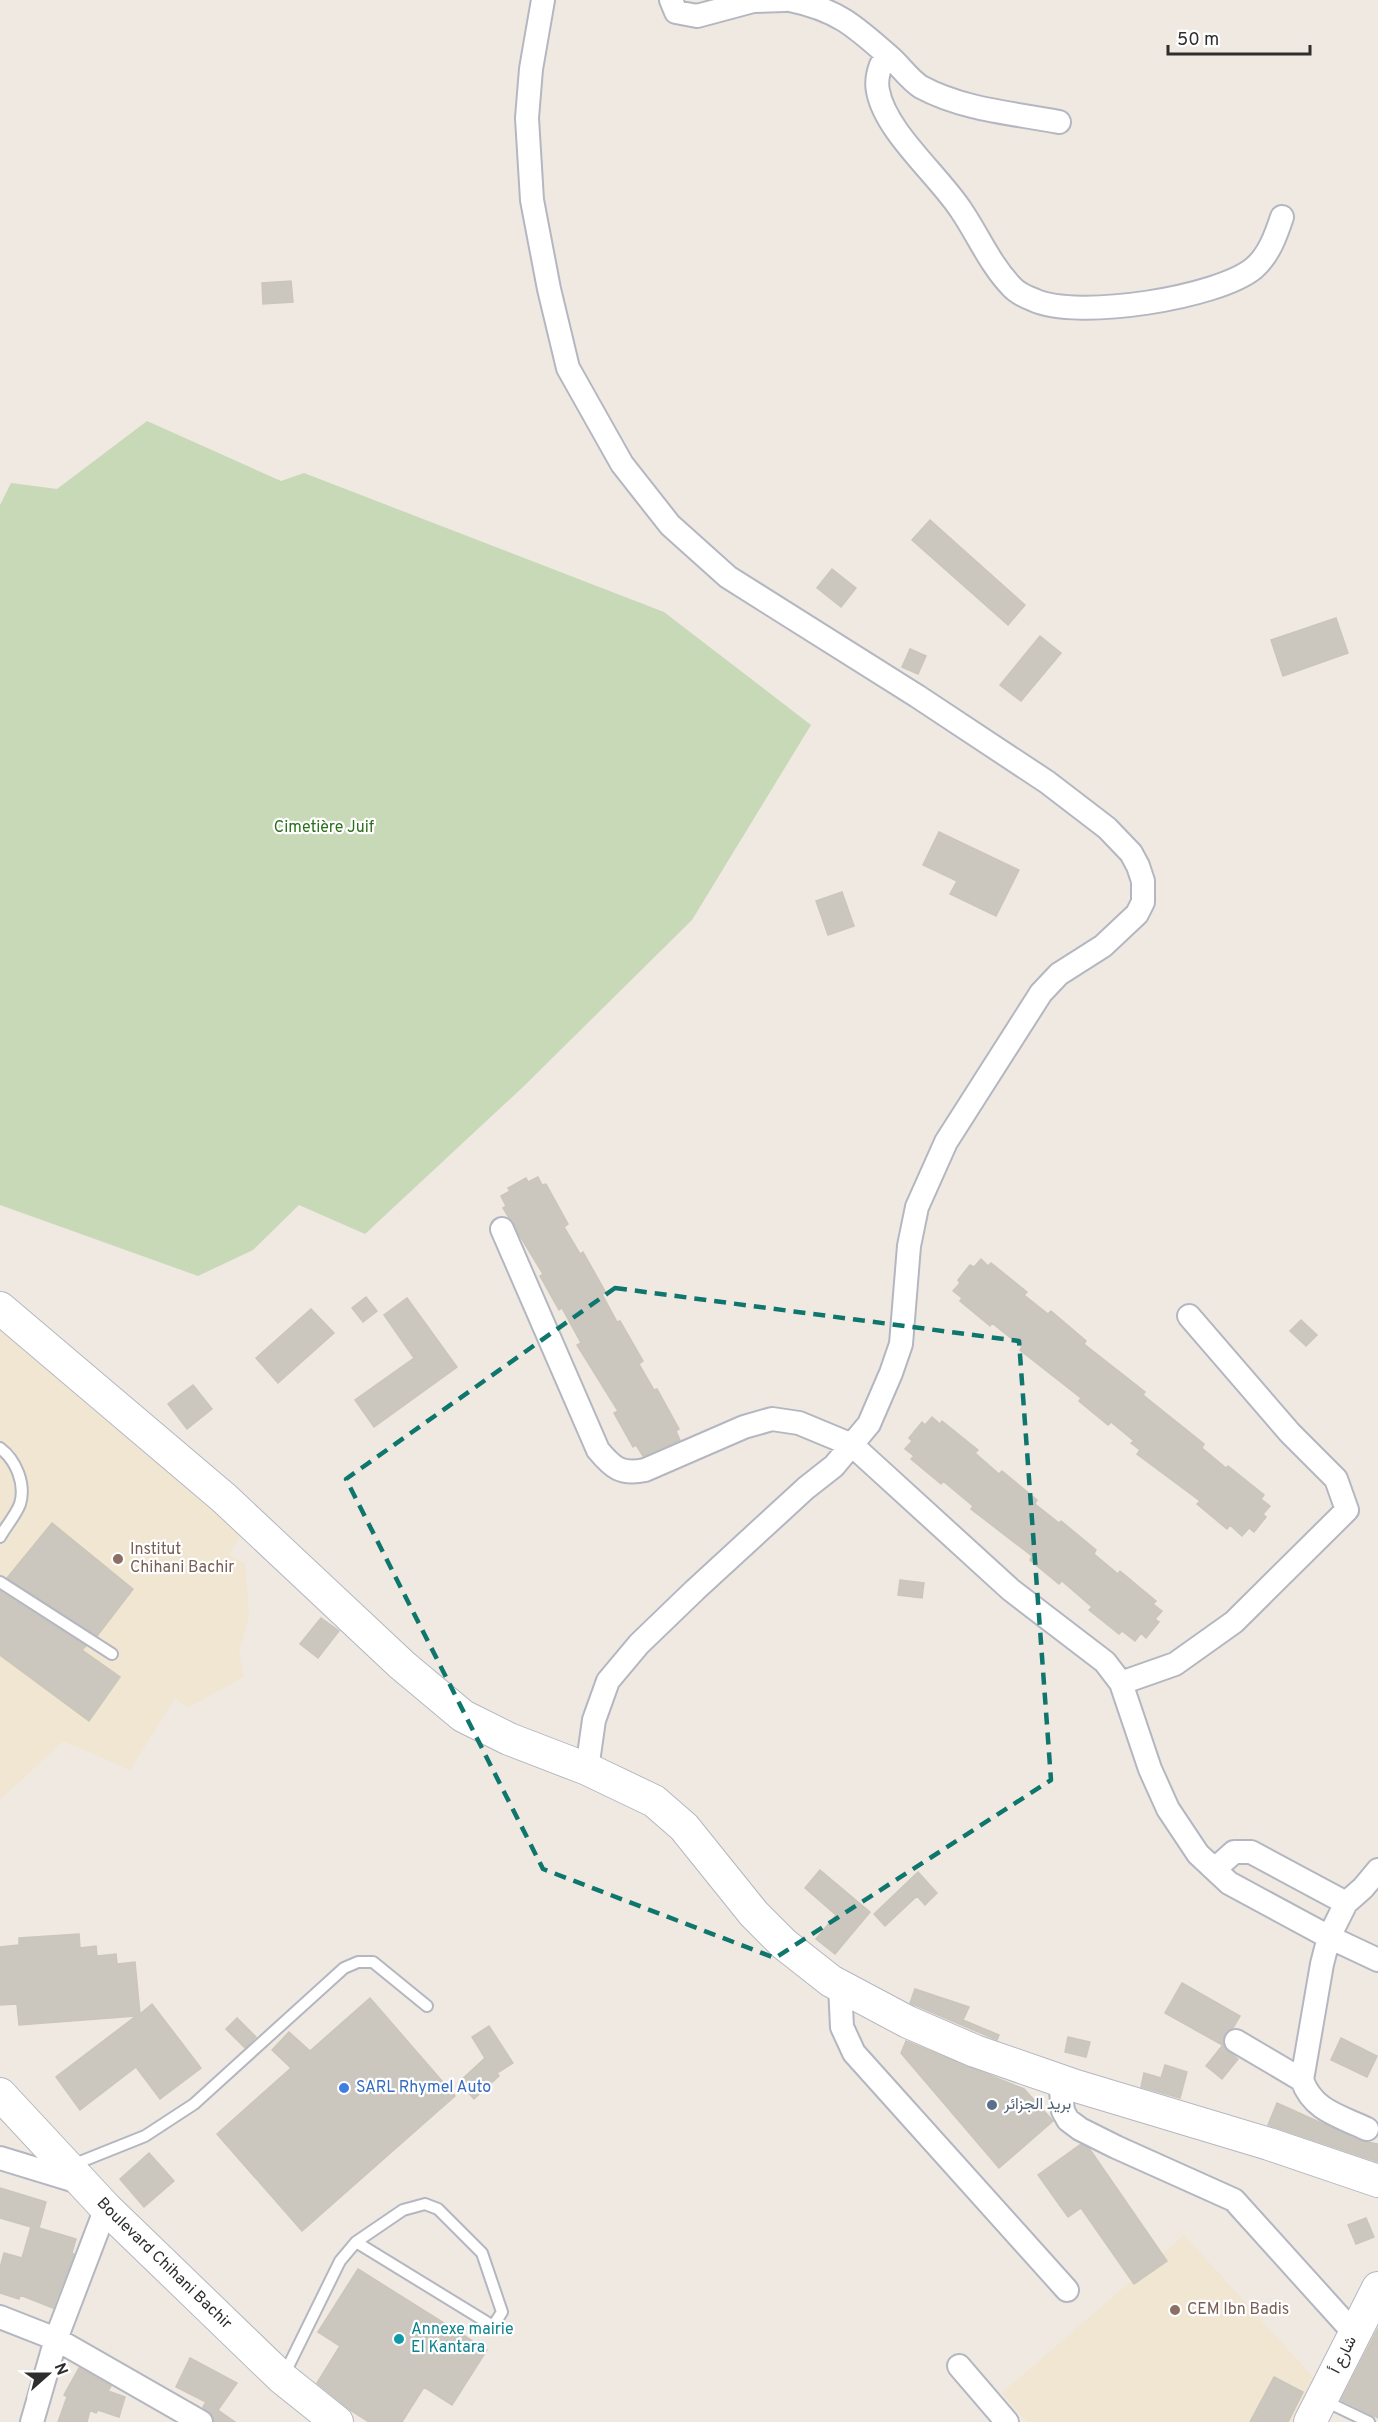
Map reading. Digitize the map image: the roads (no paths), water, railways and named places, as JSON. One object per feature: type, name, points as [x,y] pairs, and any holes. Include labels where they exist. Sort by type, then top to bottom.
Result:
[{"type":"main road","points":[[0,1308],[224,1498],[402,1665],[463,1716],[509,1739],[586,1769],[654,1801],[684,1827],[754,1914],[784,1944],[831,1981],[908,2022],[956,2043],[1060,2081],[1269,2144],[1378,2181]]},
{"type":"main road","name":"Boulevard Chihani Bachir","points":[[0,2094],[106,2208],[282,2378],[337,2422]]},
{"type":"main road","name":"شارع أ","points":[[1316,2410],[1378,2288]]},
{"type":"street","points":[[543,0],[531,69],[527,118],[532,200],[549,289],[568,368],[622,464],[670,525],[728,578],[917,696],[1047,782],[1107,828],[1131,853],[1143,881],[1143,902],[1137,914],[1103,946],[1059,974],[1041,993],[946,1142],[917,1208],[909,1246],[901,1344],[869,1424],[834,1466],[806,1488],[694,1590],[639,1644],[608,1681],[594,1720],[586,1769]]},
{"type":"street","points":[[671,0],[676,12],[697,16],[753,1],[785,0]]},
{"type":"street","points":[[790,0],[817,6],[841,16],[920,86],[959,102],[1000,113],[1059,122]]},
{"type":"street","points":[[891,59],[881,65],[878,74],[878,92],[890,119],[912,151],[960,208],[996,269],[1013,288],[1035,301],[1060,307],[1095,309],[1148,303],[1231,282],[1254,267],[1275,238],[1282,217]]},
{"type":"street","points":[[502,1229],[598,1450],[610,1464],[628,1473],[645,1470],[744,1427],[772,1419],[799,1423],[852,1445],[1011,1590],[1105,1662],[1121,1683],[1150,1769],[1168,1809],[1198,1854],[1230,1883],[1329,1937],[1378,1960]]},
{"type":"street","points":[[1121,1683],[1175,1664],[1234,1622],[1347,1510],[1336,1479],[1290,1433],[1189,1316]]},
{"type":"street","points":[[1215,1869],[1234,1852],[1251,1851],[1346,1903]]},
{"type":"street","points":[[1367,2129],[1320,2107],[1307,2095],[1302,2080],[1322,1964],[1329,1937],[1346,1903],[1378,1870]]},
{"type":"street","points":[[840,1986],[842,2027],[854,2053],[1067,2290]]},
{"type":"street","points":[[1236,2041],[1302,2080]]},
{"type":"street","points":[[1060,2081],[1063,2111],[1068,2120],[1107,2143],[1234,2200],[1354,2334]]},
{"type":"street","points":[[0,2158],[75,2175]]},
{"type":"street","points":[[32,2422],[56,2339],[106,2208]]},
{"type":"street","points":[[0,2317],[56,2339],[201,2422]]},
{"type":"street","points":[[958,2366],[1007,2422]]},
{"type":"lane","points":[[0,1448],[16,1469],[22,1488],[19,1505],[0,1537]]},
{"type":"lane","points":[[0,1582],[112,1653]]},
{"type":"lane","points":[[75,2175],[145,2136],[194,2104],[344,1968],[358,1962],[373,1962],[428,2006]]},
{"type":"lane","points":[[282,2378],[340,2261],[356,2242],[403,2210],[425,2204],[438,2209],[482,2253],[502,2312],[493,2326],[356,2242]]},
{"type":"lane","points":[[1316,2410],[1368,2422]]},
{"type":"place","name":"Institut Chihani Bachir","points":[[118,1559]]},
{"type":"place","name":"SARL Rhymel Auto","points":[[344,2088]]},
{"type":"place","name":"بريد الجزائر","points":[[992,2105]]},
{"type":"place","name":"CEM Ibn Badis","points":[[1175,2310]]},
{"type":"place","name":"Annexe mairie El Kantara","points":[[399,2339]]},
{"type":"park label","name":"Cimetière Juif","points":[[324,828]]}]
